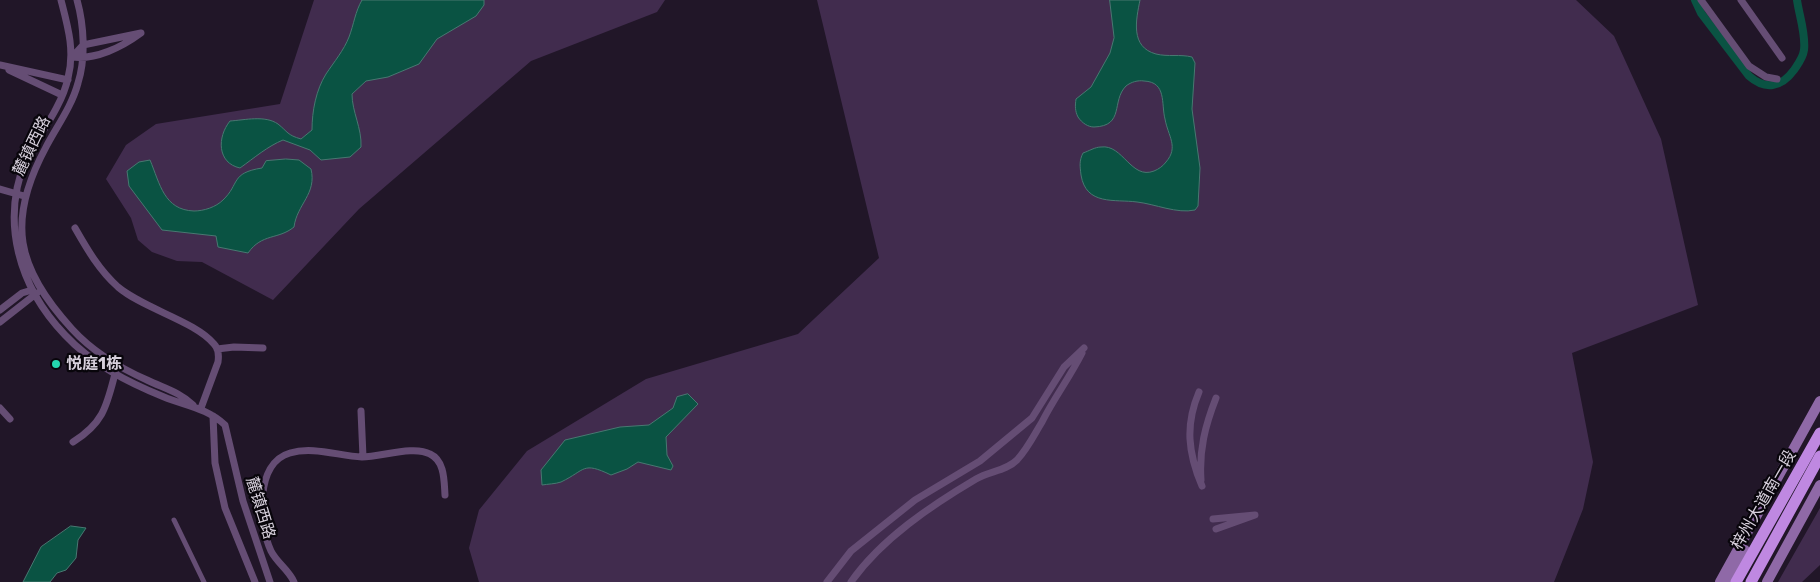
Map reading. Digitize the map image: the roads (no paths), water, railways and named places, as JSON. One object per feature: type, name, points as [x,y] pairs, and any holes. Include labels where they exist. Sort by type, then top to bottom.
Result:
[{"type":"highway","name":"梓州大道南一段","points":[[1736,582],[1820,433]]},
{"type":"highway","name":"梓州大道南一段","points":[[1751,582],[1820,456]]},
{"type":"main road","points":[[1720,582],[1820,402]]},
{"type":"main road","points":[[1730,582],[1765,515],[1781,472]]},
{"type":"main road","points":[[1767,582],[1820,485]]},
{"type":"street","points":[[61,0],[71,40],[72,57],[68,80],[62,95],[24,162],[14,192],[11,232],[14,248],[34,297],[65,336],[86,355],[115,374],[166,397],[197,406],[218,362],[217,349],[208,338],[132,298],[117,286],[91,256],[75,228]]},
{"type":"street","name":"麓镇西路","points":[[77,0],[83,45],[79,82],[72,100],[35,167],[24,196],[22,234],[31,272],[40,289],[73,331],[117,364],[177,392],[225,426],[240,492],[256,546],[270,582]]},
{"type":"street","points":[[1701,0],[1749,66],[1766,77],[1777,79]]},
{"type":"street","points":[[1741,0],[1782,58]]},
{"type":"street","points":[[141,33],[127,43],[110,50],[82,58],[72,57],[83,45],[141,33]]},
{"type":"street","points":[[0,65],[68,80]]},
{"type":"street","points":[[0,65],[62,95]]},
{"type":"street","points":[[0,189],[24,196]]},
{"type":"street","points":[[0,310],[30,290],[40,289]]},
{"type":"street","points":[[0,322],[34,297],[40,289]]},
{"type":"street","points":[[217,349],[234,347],[264,348]]},
{"type":"street","points":[[827,582],[851,551],[915,500],[980,461],[1032,418],[1064,367],[1084,348],[1035,438],[1016,461],[1002,470],[986,473],[922,513],[861,568],[851,582]]},
{"type":"street","points":[[73,442],[86,434],[103,415],[108,403],[117,364]]},
{"type":"street","points":[[1199,392],[1192,407],[1189,445],[1194,466],[1202,486],[1201,447],[1205,426],[1216,398]]},
{"type":"street","points":[[0,408],[10,419]]},
{"type":"street","points":[[361,411],[363,457]]},
{"type":"street","points":[[213,416],[216,463],[225,508],[255,582]]},
{"type":"street","points":[[294,582],[271,551],[266,536],[262,507],[263,486],[267,475],[277,461],[289,453],[306,450],[363,457],[418,450],[430,453],[442,468],[445,495]]},
{"type":"street","points":[[1213,519],[1255,515],[1216,529]]},
{"type":"street","points":[[174,520],[204,582]]},
{"type":"waterway","points":[[1695,0],[1701,13],[1749,76],[1761,84],[1767,85],[1778,84],[1789,76],[1803,56],[1804,38],[1797,0]]},
{"type":"place","name":"悦庭1栋","points":[[56,364]]}]
